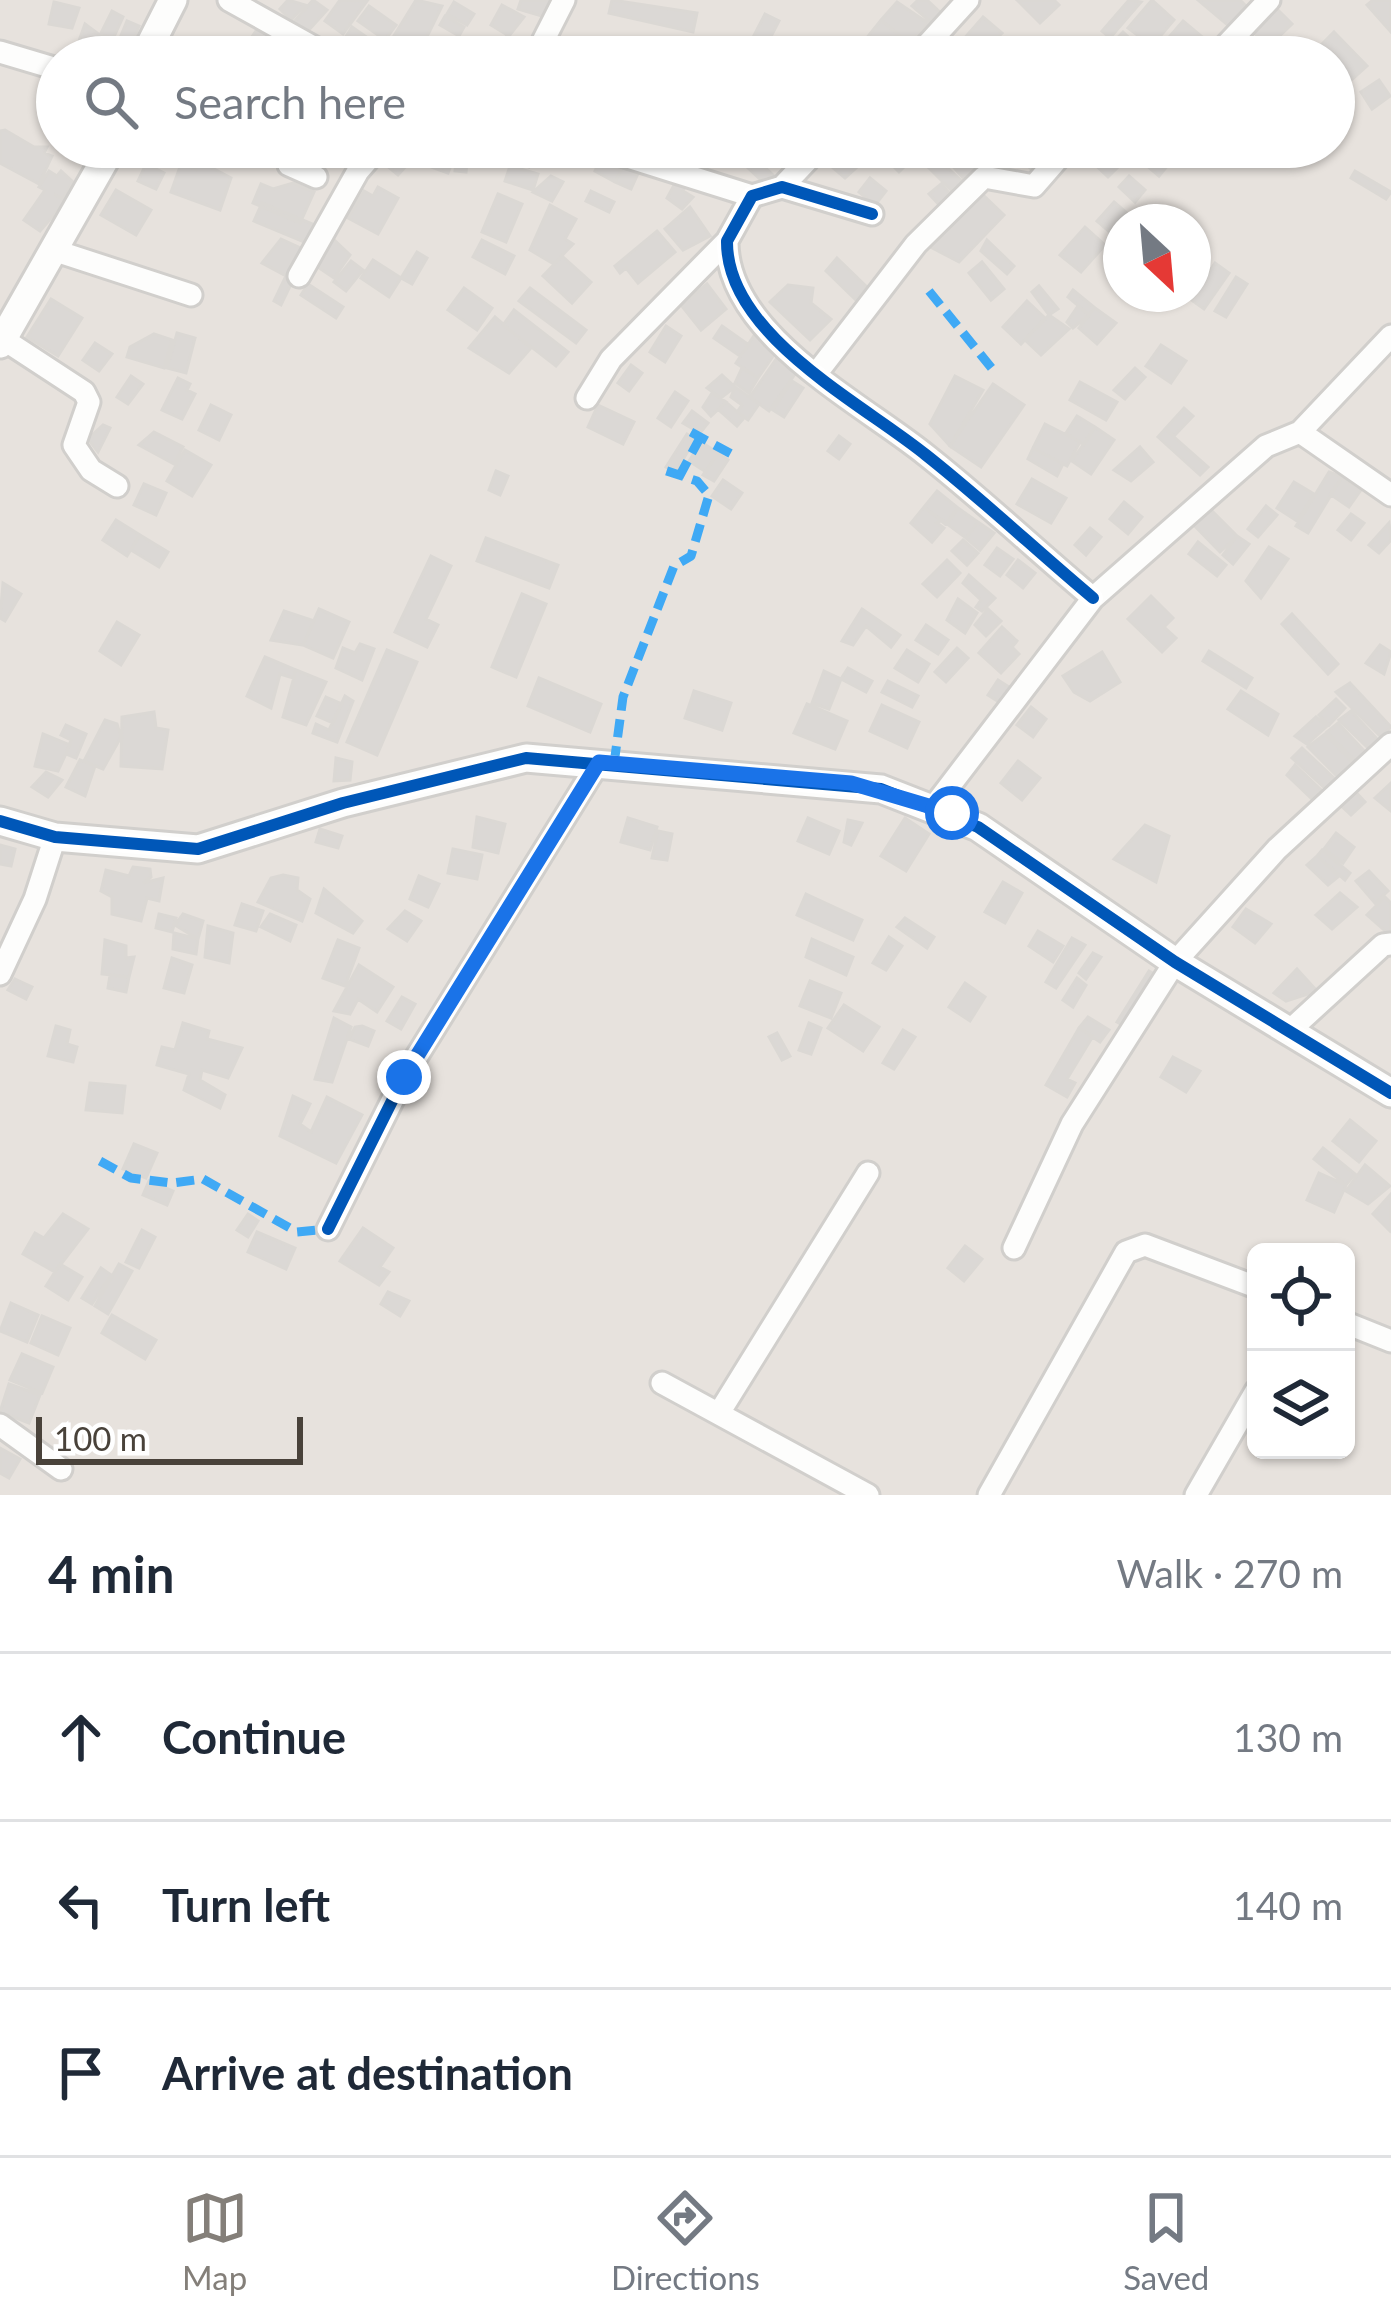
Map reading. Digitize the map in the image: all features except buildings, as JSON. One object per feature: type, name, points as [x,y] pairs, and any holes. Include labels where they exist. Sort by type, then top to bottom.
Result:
[{"type":"street","points":[[155,36],[173,0]]},
{"type":"street","points":[[229,0],[293,36]]},
{"type":"street","points":[[546,36],[564,0]]},
{"type":"street","points":[[935,36],[968,0]]},
{"type":"street","points":[[1235,36],[1269,0]]},
{"type":"street","points":[[0,52],[36,63]]},
{"type":"street","points":[[101,168],[56,251],[10,303],[1,341],[84,392],[89,402],[74,445],[91,470],[117,486]]},
{"type":"street","points":[[296,168],[316,177]]},
{"type":"street","points":[[299,277],[361,168]]},
{"type":"street","points":[[663,168],[752,196],[782,188],[872,214]]},
{"type":"street","points":[[782,188],[801,168]]},
{"type":"street","points":[[816,374],[916,244],[984,177],[1034,187],[1050,168]]},
{"type":"street","points":[[587,398],[611,359],[727,242],[752,196]]},
{"type":"street","points":[[727,242],[737,288],[786,350],[927,455],[1093,598]]},
{"type":"street","points":[[56,251],[191,295]]},
{"type":"street","points":[[935,805],[1093,598],[1244,461],[1300,432],[1391,336]]},
{"type":"street","points":[[1300,432],[1391,495]]},
{"type":"street","points":[[1014,1248],[1072,1124],[1175,962],[1277,849],[1391,744]]},
{"type":"street","points":[[0,821],[55,837],[212,848],[344,803],[507,761],[599,762],[851,783],[935,805],[1077,891],[1175,962],[1287,1033],[1391,1093]]},
{"type":"street","points":[[328,1229],[404,1077],[599,762]]},
{"type":"street","points":[[0,974],[34,899],[55,837]]},
{"type":"street","points":[[1287,1033],[1383,945],[1391,944]]},
{"type":"street","points":[[719,1413],[868,1173]]},
{"type":"street","points":[[989,1495],[1126,1252],[1145,1245],[1247,1284]]},
{"type":"street","points":[[1355,1327],[1391,1341]]},
{"type":"street","points":[[662,1383],[868,1495]]},
{"type":"street","points":[[1196,1495],[1247,1407]]},
{"type":"street","points":[[0,1425],[61,1469]]},
{"type":"shaded area","points":[[0,0],[1391,0],[1391,1495],[0,1495]]},
{"type":"marked path","points":[[929,291],[994,371]]},
{"type":"marked path","points":[[691,432],[735,456]]},
{"type":"marked path","points":[[679,477],[701,436]]},
{"type":"marked path","points":[[614,764],[623,697],[674,566],[691,556],[709,495],[697,481],[661,469]]},
{"type":"marked path","points":[[100,1161],[131,1178],[172,1183],[203,1179],[297,1232],[328,1229]]},
{"type":"cycle path","points":[[872,214],[782,187],[752,196],[727,241],[733,275],[749,307],[802,364],[926,455],[1093,598]]},
{"type":"cycle path","points":[[0,821],[55,837],[198,849],[343,803],[526,758],[881,789],[978,827],[1175,962],[1391,1093]]},
{"type":"cycle path","points":[[328,1229],[404,1077],[599,762]]},
{"type":"route","points":[[404,1077],[599,762],[851,783],[952,813]]}]
